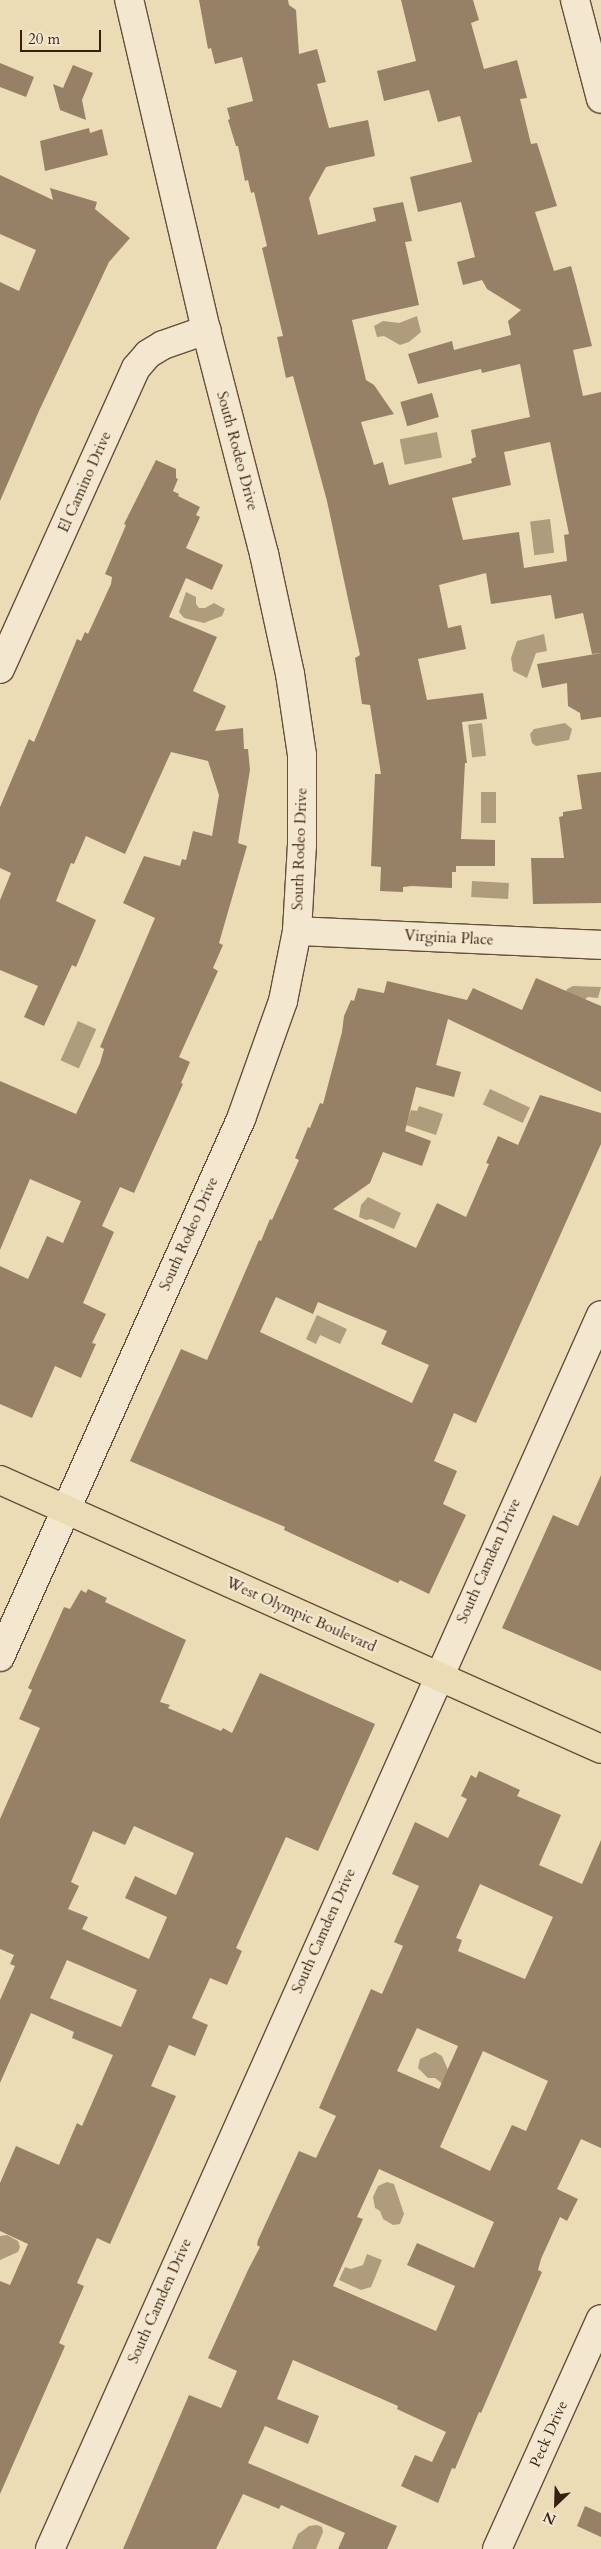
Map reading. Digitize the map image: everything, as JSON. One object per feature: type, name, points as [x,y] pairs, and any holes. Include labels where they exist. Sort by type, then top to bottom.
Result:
[{"type":"main road","name":"West Olympic Boulevard","points":[[0,1480],[601,1749]]},
{"type":"street","name":"South Rodeo Drive","points":[[0,1657],[241,1119],[283,1001],[296,932],[302,845],[302,755],[293,692],[264,554],[206,330],[129,0]]},
{"type":"street","points":[[575,0],[601,100]]},
{"type":"street","name":"El Camino Drive","points":[[0,669],[136,368],[148,354],[163,345],[206,330]]},
{"type":"street","name":"Virginia Place","points":[[296,932],[601,945]]},
{"type":"street","name":"South Camden Drive","points":[[50,2549],[438,1676],[601,1315]]},
{"type":"street","name":"Peck Drive","points":[[497,2549],[601,2319]]},
{"type":"shaded area","points":[[417,316],[421,332],[409,342],[400,345],[384,336],[377,337],[374,326],[383,321],[399,323]]},
{"type":"shaded area","points":[[437,432],[442,458],[405,465],[400,439]]},
{"type":"shaded area","points":[[550,519],[554,553],[534,555],[530,521]]},
{"type":"shaded area","points":[[186,592],[196,597],[196,604],[199,608],[205,608],[214,603],[225,609],[222,616],[204,623],[184,618],[179,612]]},
{"type":"shaded area","points":[[544,634],[547,651],[536,653],[527,678],[513,671],[511,658],[517,641]]},
{"type":"shaded area","points":[[482,723],[486,756],[472,757],[468,725]]},
{"type":"shaded area","points":[[565,723],[572,729],[569,740],[536,746],[532,743],[530,734],[534,729]]},
{"type":"shaded area","points":[[481,792],[496,792],[496,823],[481,823]]},
{"type":"shaded area","points":[[472,881],[509,883],[508,899],[471,897]]},
{"type":"shaded area","points":[[573,986],[601,987],[598,998],[588,997],[583,1001],[563,998],[567,989]]},
{"type":"shaded area","points":[[78,1021],[96,1029],[79,1068],[61,1060]]},
{"type":"shaded area","points":[[490,1089],[530,1108],[523,1123],[483,1104]]},
{"type":"shaded area","points":[[419,1106],[443,1114],[436,1135],[406,1125],[411,1110],[417,1111]]},
{"type":"shaded area","points":[[368,1197],[401,1213],[394,1229],[371,1219],[366,1220],[359,1217],[361,1205]]},
{"type":"shaded area","points":[[317,1315],[347,1329],[340,1344],[320,1335],[316,1344],[306,1339]]},
{"type":"shaded area","points":[[435,2052],[442,2056],[448,2070],[444,2085],[435,2078],[428,2078],[418,2068],[420,2059]]},
{"type":"shaded area","points":[[387,2182],[394,2184],[404,2214],[400,2224],[393,2225],[383,2219],[380,2211],[375,2208],[373,2197],[378,2186]]},
{"type":"shaded area","points":[[7,2235],[18,2241],[20,2247],[18,2252],[0,2260],[0,2236]]},
{"type":"shaded area","points":[[367,2254],[382,2260],[371,2287],[361,2290],[339,2280],[345,2267],[351,2269],[363,2265]]},
{"type":"shaded area","points":[[317,2525],[322,2527],[323,2532],[316,2549],[292,2549],[298,2534],[309,2526]]},
{"type":"building","points":[[199,0],[288,0],[289,5],[296,10],[299,54],[317,49],[326,82],[317,84],[329,128],[368,120],[375,156],[326,167],[309,198],[318,235],[376,221],[373,208],[403,202],[412,241],[405,242],[419,305],[352,320],[366,380],[374,385],[394,414],[361,422],[374,465],[383,462],[389,485],[472,463],[471,459],[476,457],[471,430],[530,417],[520,364],[482,373],[481,369],[418,384],[408,354],[452,341],[454,350],[511,335],[508,321],[521,310],[487,289],[482,280],[463,285],[457,262],[475,257],[461,202],[418,212],[410,177],[472,162],[460,116],[438,122],[429,90],[384,101],[377,71],[416,61],[401,0],[473,0],[479,20],[471,23],[484,69],[517,60],[527,98],[520,99],[531,144],[537,143],[557,206],[535,212],[554,271],[571,266],[576,284],[592,346],[573,350],[583,396],[601,392],[601,653],[592,654],[583,613],[555,619],[551,595],[491,604],[486,573],[439,585],[448,628],[461,625],[466,649],[418,659],[427,700],[483,693],[487,719],[462,722],[467,763],[465,763],[461,839],[495,840],[495,866],[456,866],[456,872],[452,872],[452,888],[412,886],[403,887],[403,892],[380,891],[381,867],[371,866],[375,774],[381,774],[370,705],[362,704],[355,658],[360,655],[327,501],[293,376],[286,378],[277,337],[283,336],[262,248],[267,246],[254,192],[251,193],[248,180],[245,181],[238,146],[236,146],[228,120],[230,119],[227,108],[253,101],[242,57],[215,64],[211,48],[208,49]],"holes":[[[550,442],[569,534],[564,535],[567,561],[524,568],[519,532],[463,540],[452,498],[511,485],[504,452]]]},
{"type":"building","points":[[0,63],[34,77],[26,97],[0,87]]},
{"type":"building","points":[[73,65],[93,73],[82,100],[86,120],[60,110],[53,84],[63,88]]},
{"type":"building","points":[[89,128],[90,133],[102,129],[108,155],[45,171],[40,141]]},
{"type":"building","points":[[0,175],[53,200],[50,188],[97,202],[95,209],[130,238],[109,262],[39,411],[0,501],[0,282],[19,291],[36,250],[0,234]]},
{"type":"building","points":[[432,393],[439,417],[407,426],[400,402]]},
{"type":"building","points":[[156,460],[176,469],[176,478],[178,479],[173,491],[179,494],[178,496],[200,507],[196,515],[200,517],[186,548],[223,565],[212,590],[186,578],[169,617],[217,637],[193,691],[226,706],[215,731],[243,728],[244,749],[248,749],[250,770],[238,843],[247,846],[219,943],[223,945],[213,968],[218,971],[179,1057],[190,1062],[181,1083],[183,1084],[134,1193],[120,1187],[102,1226],[114,1232],[83,1303],[106,1314],[92,1343],[96,1344],[81,1378],[55,1366],[32,1418],[0,1404],[0,1266],[28,1279],[47,1236],[63,1243],[81,1201],[30,1179],[0,1250],[0,1081],[76,1114],[100,1063],[104,1049],[100,1047],[155,918],[123,903],[144,856],[180,866],[182,859],[186,860],[193,831],[212,836],[219,795],[208,761],[171,752],[125,854],[86,836],[74,864],[71,863],[56,901],[96,920],[76,967],[72,965],[44,1026],[24,1017],[38,986],[0,970],[0,900],[11,873],[0,868],[0,807],[29,739],[34,742],[77,639],[81,641],[85,632],[88,634],[111,584],[112,577],[105,574],[126,525],[124,524]]},
{"type":"building","points":[[601,653],[601,717],[581,720],[580,713],[568,706],[567,683],[542,688],[537,664]]},
{"type":"building","points":[[601,772],[601,903],[533,904],[531,858],[564,858],[559,817],[563,816],[563,812],[582,809],[577,775]]},
{"type":"building","points":[[536,978],[601,1006],[601,1092],[448,1019],[436,1065],[461,1072],[454,1097],[416,1087],[405,1131],[431,1141],[422,1166],[383,1152],[370,1183],[333,1209],[416,1248],[437,1203],[466,1217],[489,1164],[486,1163],[498,1136],[518,1145],[540,1095],[601,1113],[601,1144],[476,1423],[454,1413],[434,1461],[457,1471],[443,1504],[466,1515],[429,1594],[400,1580],[398,1583],[284,1530],[285,1527],[130,1461],[181,1349],[207,1360],[259,1240],[261,1241],[270,1219],[272,1220],[299,1160],[295,1158],[308,1127],[310,1128],[320,1103],[323,1104],[342,1032],[344,1016],[351,1000],[354,1001],[358,988],[384,993],[387,981],[467,1000],[473,988],[522,1010]],"holes":[[[276,1297],[313,1314],[318,1302],[387,1331],[381,1344],[429,1365],[412,1403],[260,1332]]]},
{"type":"building","points":[[601,1475],[601,1671],[502,1628],[553,1515],[578,1526]]},
{"type":"building","points":[[88,1589],[107,1598],[105,1602],[186,1640],[160,1702],[170,1705],[168,1708],[221,1731],[223,1728],[232,1733],[260,1673],[375,1724],[318,1851],[286,1837],[236,1948],[242,1951],[227,1985],[210,1978],[192,2018],[208,2025],[195,2056],[169,2045],[151,2086],[176,2096],[110,2244],[97,2238],[77,2283],[84,2286],[59,2343],[65,2346],[0,2494],[0,2281],[10,2285],[28,2244],[0,2231],[0,2183],[16,2146],[59,2165],[77,2123],[82,2126],[113,2055],[72,2038],[74,2032],[31,2013],[0,2083],[0,2000],[15,1966],[10,1964],[14,1955],[0,1949],[0,1819],[40,1728],[19,1719],[32,1690],[28,1688],[64,1607],[70,1609],[81,1590],[86,1593]],"holes":[[[134,1826],[194,1853],[176,1895],[135,1876],[125,1898],[167,1917],[149,1959],[82,1929],[88,1917],[68,1909],[79,1886],[71,1882],[93,1831],[125,1845]],[[67,1960],[137,1990],[121,2027],[50,1998]]]},
{"type":"building","points":[[479,1771],[520,1790],[517,1796],[561,1815],[539,1865],[582,1884],[601,1840],[601,2148],[581,2139],[557,2189],[578,2199],[567,2221],[560,2217],[541,2259],[538,2270],[542,2272],[481,2413],[479,2412],[455,2469],[452,2468],[438,2503],[401,2486],[415,2455],[432,2462],[446,2432],[397,2409],[398,2406],[293,2360],[277,2399],[319,2416],[308,2444],[265,2426],[248,2463],[397,2526],[387,2549],[338,2549],[345,2533],[281,2505],[279,2509],[243,2494],[216,2549],[123,2549],[189,2395],[221,2408],[237,2371],[208,2358],[260,2247],[257,2245],[258,2240],[299,2151],[316,2158],[336,2116],[319,2108],[371,1989],[382,1994],[403,1946],[394,1942],[419,1886],[392,1874],[415,1822],[448,1838],[467,1799],[461,1796],[471,1775],[476,1778]],"holes":[[[480,1884],[553,1917],[525,1979],[458,1951],[462,1940],[456,1938]],[[417,2028],[458,2046],[439,2089],[397,2071]],[[483,2051],[548,2081],[526,2131],[512,2125],[490,2171],[440,2147]],[[379,2169],[494,2222],[474,2268],[417,2243],[407,2265],[455,2286],[436,2331],[333,2286],[363,2219],[357,2217]]]},
{"type":"building","points":[[585,2506],[601,2513],[601,2537],[577,2526]]}]
